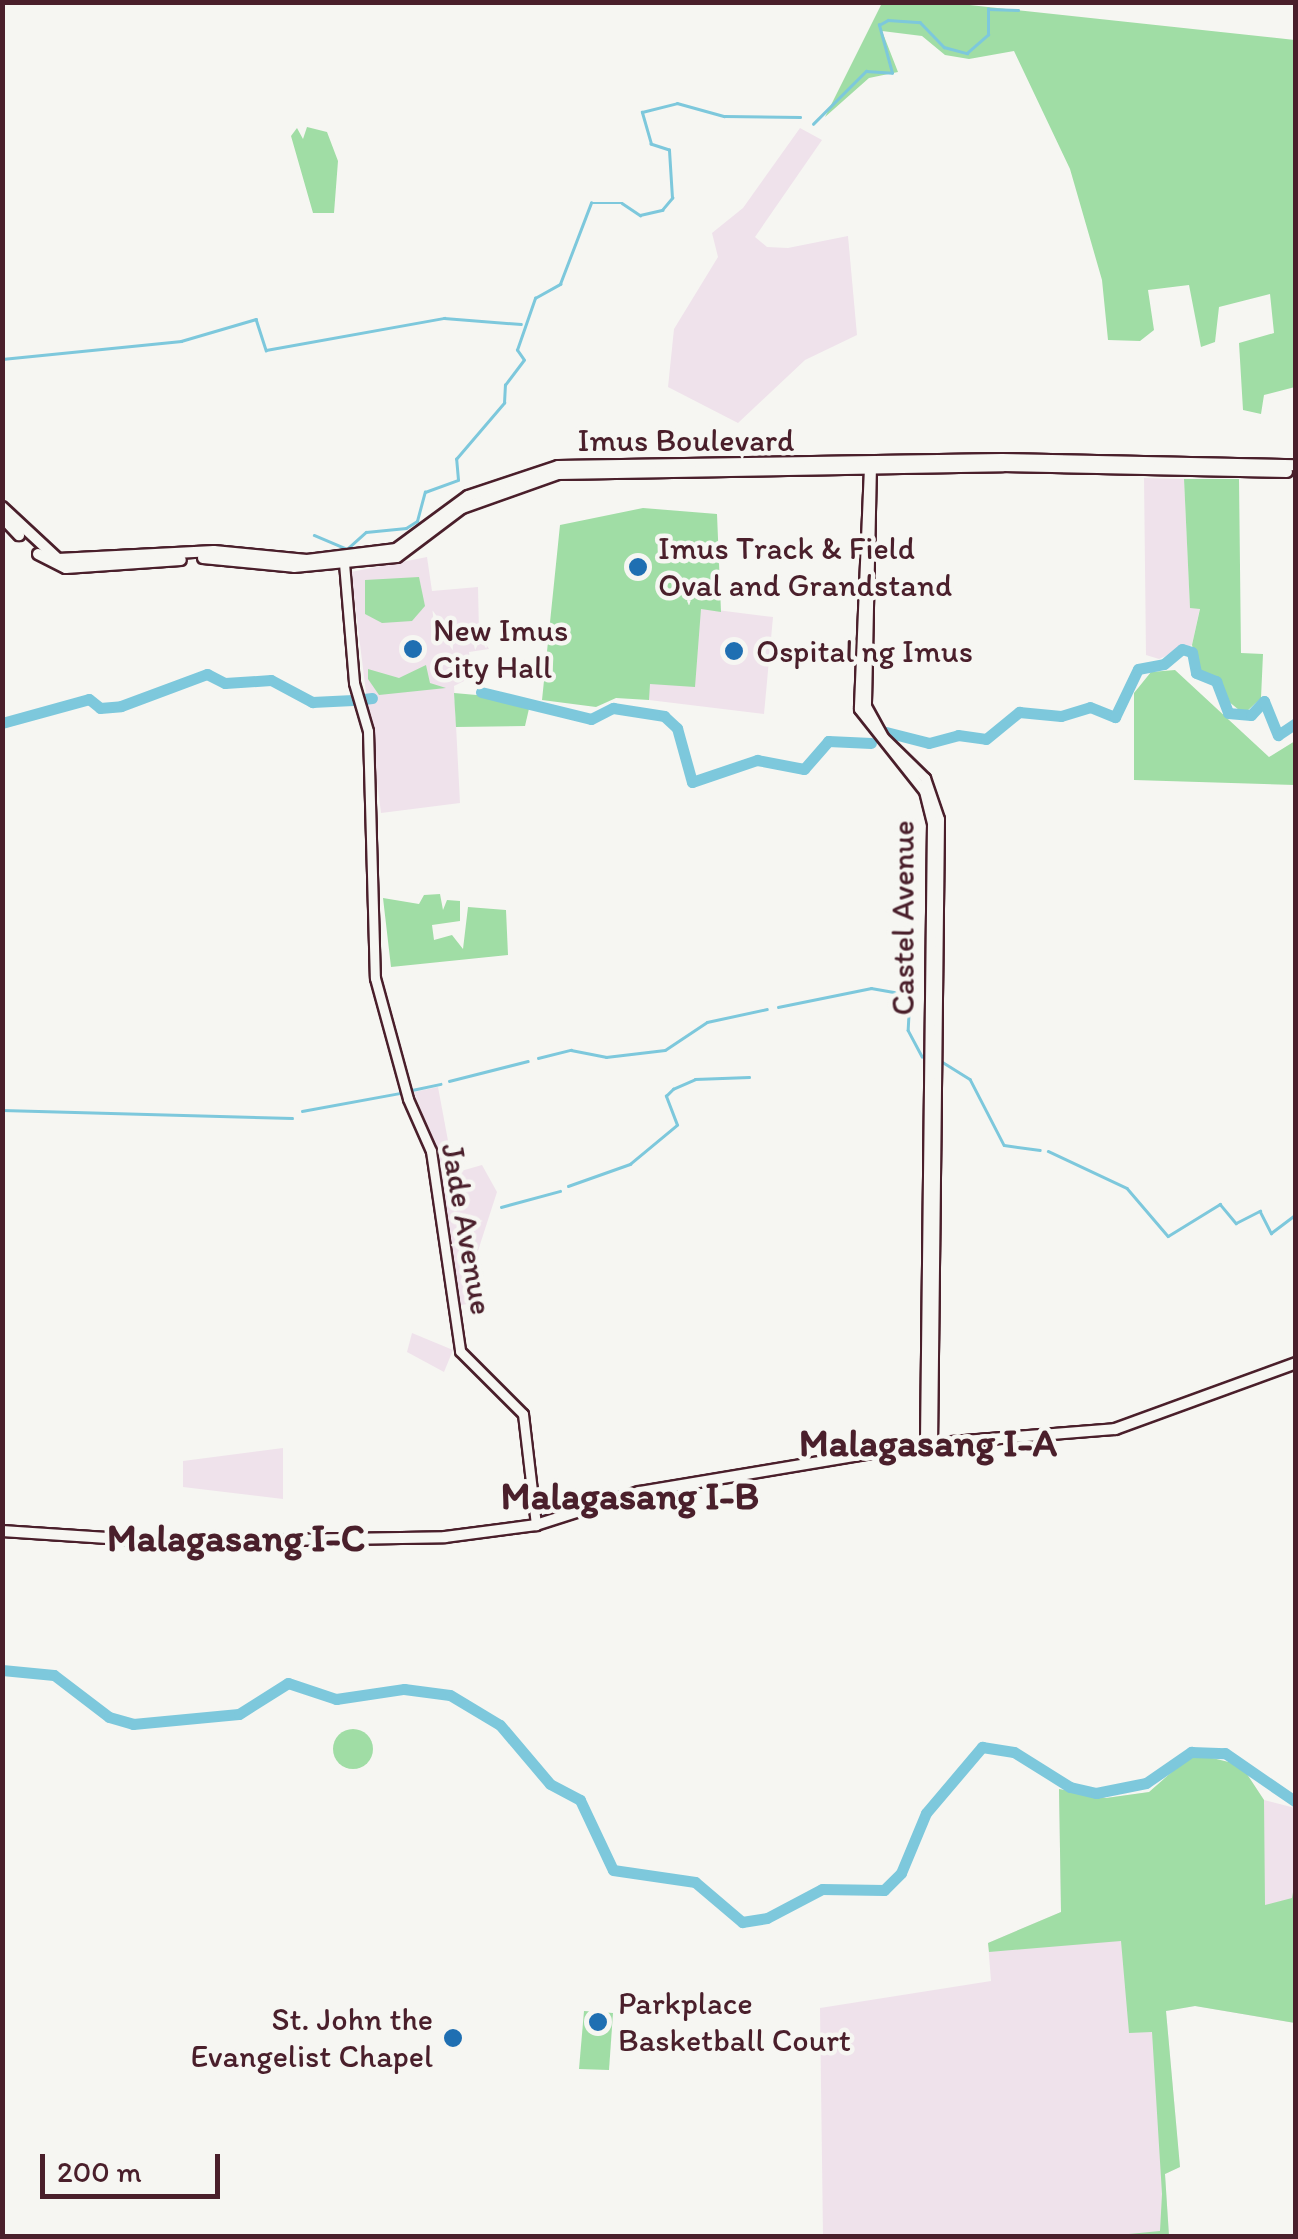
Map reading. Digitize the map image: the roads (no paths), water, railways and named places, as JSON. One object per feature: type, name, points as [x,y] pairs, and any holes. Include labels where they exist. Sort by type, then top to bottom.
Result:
[{"type":"main road","name":"Imus Boulevard","points":[[2,506],[58,559],[220,551],[307,560],[396,549],[468,496],[558,466],[1296,468]]},
{"type":"main road","name":"Imus Boulevard","points":[[2,517],[39,556],[66,568],[207,558],[274,567],[397,557],[471,503],[558,474],[870,469]]},
{"type":"main road","points":[[2,1531],[154,1542],[445,1537],[536,1525],[639,1492],[929,1443],[1114,1429],[1296,1363]]},
{"type":"street","name":"Castel Avenue","points":[[870,469],[858,710],[924,791],[932,823],[929,1443]]},
{"type":"street","name":"Jade Avenue","points":[[344,563],[354,683],[368,731],[374,970],[408,1100],[432,1150],[460,1351],[523,1414],[536,1525]]},
{"type":"waterway","points":[[813,124],[866,71],[892,73],[879,25],[888,20],[920,22],[944,47],[967,53],[988,35],[988,9],[1018,10]]},
{"type":"waterway","points":[[314,535],[347,549],[366,532],[406,528],[417,521],[425,492],[458,480],[456,459],[504,403],[505,385],[524,360],[517,350],[535,298],[560,284],[591,203],[622,203],[640,215],[662,210],[672,198],[669,150],[651,144],[642,112],[677,103],[724,116],[800,117]]},
{"type":"waterway","points":[[2,359],[181,341],[256,319],[266,350],[444,318],[521,324]]},
{"type":"waterway","points":[[886,732],[929,743],[958,735],[986,739],[1019,712],[1061,716],[1090,707],[1115,717],[1138,669],[1164,664],[1182,649],[1192,652],[1196,673],[1216,681],[1228,713],[1251,715],[1264,701],[1278,735],[1296,723]]},
{"type":"waterway","points":[[2,723],[89,699],[100,708],[121,706],[207,674],[225,683],[271,680],[312,702],[353,700]]},
{"type":"waterway","points":[[481,692],[591,719],[613,708],[664,716],[677,728],[692,782],[757,760],[804,769],[828,741],[871,743]]},
{"type":"waterway","points":[[364,699],[372,698]]},
{"type":"waterway","points":[[778,1007],[871,988],[910,995],[908,1030],[922,1056]]},
{"type":"waterway","points":[[538,1058],[571,1050],[606,1057],[665,1050],[707,1022],[767,1009]]},
{"type":"waterway","points":[[449,1081],[528,1061]]},
{"type":"waterway","points":[[941,1061],[970,1079],[1004,1145],[1040,1150]]},
{"type":"waterway","points":[[568,1186],[630,1164],[677,1125],[666,1096],[673,1089],[695,1079],[749,1077]]},
{"type":"waterway","points":[[412,1090],[440,1084]]},
{"type":"waterway","points":[[302,1111],[400,1093]]},
{"type":"waterway","points":[[2,1110],[292,1118]]},
{"type":"waterway","points":[[1048,1151],[1127,1188],[1168,1236],[1220,1204],[1236,1223],[1260,1211],[1271,1233],[1296,1214]]},
{"type":"waterway","points":[[501,1207],[560,1191]]},
{"type":"waterway","points":[[955,1437],[1006,1433]]},
{"type":"waterway","points":[[541,1516],[554,1514]]},
{"type":"waterway","points":[[173,1537],[189,1536]]},
{"type":"waterway","points":[[2,1670],[54,1675],[109,1717],[133,1724],[239,1714],[288,1683],[336,1699],[404,1689],[450,1695],[500,1725],[550,1784],[580,1800],[613,1870],[695,1882],[742,1922],[767,1918],[822,1889],[884,1890],[901,1873],[926,1813],[982,1747],[1014,1752],[1070,1787],[1096,1793],[1146,1783],[1191,1752],[1225,1753],[1296,1802]]},
{"type":"place","name":"Imus Track & Field Oval and Grandstand","points":[[638,567]]},
{"type":"place","name":"New Imus City Hall","points":[[413,649]]},
{"type":"place","name":"Ospital ng Imus","points":[[734,651]]},
{"type":"place","name":"Parkplace Basketball Court","points":[[598,2022]]},
{"type":"place","name":"St. John the Evangelist Chapel","points":[[453,2038]]},
{"type":"district","name":"Malagasang I-A","points":[[928,1444]]},
{"type":"district","name":"Malagasang I-B","points":[[630,1497]]},
{"type":"district","name":"Malagasang I-C","points":[[236,1539]]}]
